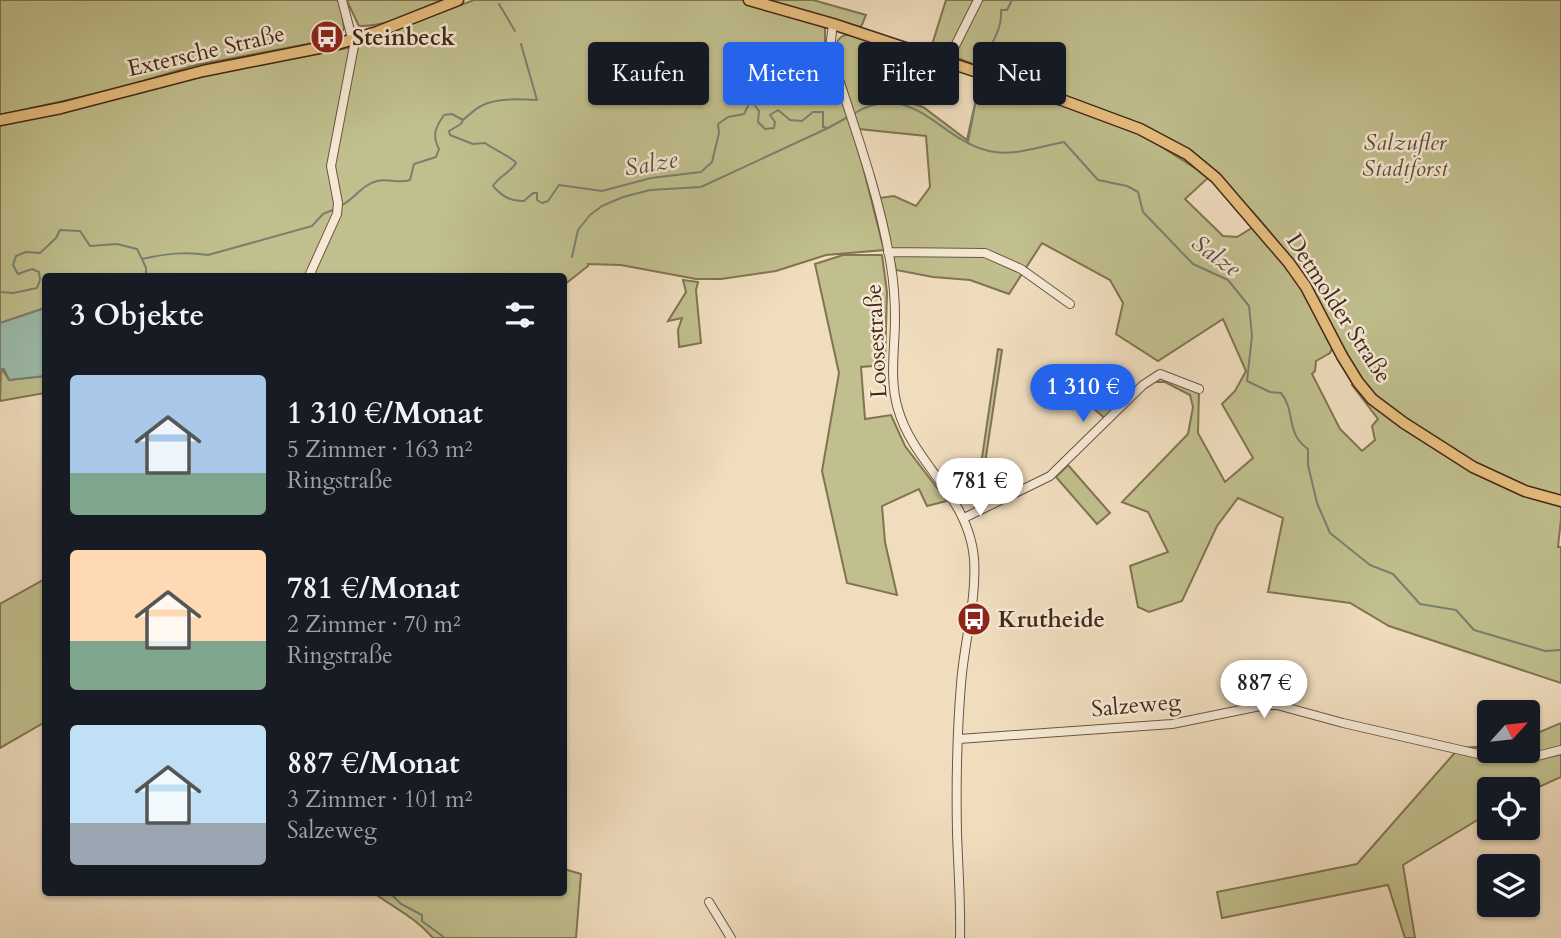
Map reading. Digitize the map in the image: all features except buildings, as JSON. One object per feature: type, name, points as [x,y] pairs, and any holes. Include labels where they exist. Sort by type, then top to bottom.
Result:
[{"type":"main road","name":"Extersche Straße","points":[[0,120],[61,108],[203,71],[354,39],[458,0]]},
{"type":"main road","points":[[749,0],[887,42]]},
{"type":"main road","name":"Detmolder Straße","points":[[959,65],[1140,129],[1164,140],[1202,165],[1289,262],[1306,287],[1342,356],[1372,399],[1473,467],[1525,491],[1561,501]]},
{"type":"street","points":[[310,273],[337,214],[338,203],[331,166],[354,39],[342,0]]},
{"type":"street","points":[[957,42],[978,0]]},
{"type":"street","name":"Loosestraße","points":[[833,24],[830,48],[888,252],[895,296],[894,394],[915,447],[950,492],[964,518],[971,542],[974,573],[961,682],[957,767],[960,938]]},
{"type":"street","points":[[888,252],[985,253],[1021,269],[1070,304]]},
{"type":"street","points":[[964,518],[1050,476],[1143,385],[1160,374],[1199,389]]},
{"type":"street","name":"Salzeweg","points":[[959,738],[1172,724],[1265,705],[1277,705],[1478,754],[1537,756],[1561,750]]},
{"type":"street","points":[[709,902],[731,938]]},
{"type":"green space","points":[[0,0],[446,0],[392,21],[370,26],[359,26],[347,1],[341,4],[344,28],[339,38],[196,65],[117,89],[0,115]]},
{"type":"green space","points":[[474,0],[744,0],[825,23],[825,42],[723,42],[723,105],[844,104],[884,250],[826,255],[776,271],[721,279],[696,279],[621,265],[588,264],[567,283],[567,273],[42,273],[42,309],[0,323],[0,124],[204,76],[347,48]]},
{"type":"green space","points":[[759,0],[813,0],[866,15],[861,27]]},
{"type":"green space","name":"Salzufler Stadtforst","points":[[946,0],[1561,0],[1561,519],[1558,547],[1561,547],[1561,683],[1389,626],[1350,603],[1268,592],[1283,518],[1238,498],[1217,526],[1182,601],[1149,612],[1138,607],[1130,566],[1168,552],[1148,512],[1122,502],[1188,434],[1193,407],[1190,395],[1165,382],[1149,382],[1160,377],[1199,391],[1198,433],[1225,482],[1253,458],[1222,404],[1235,391],[1246,371],[1223,319],[1158,361],[1116,334],[1123,303],[1110,280],[1042,243],[1009,294],[970,280],[896,270],[879,198],[894,196],[916,206],[930,187],[926,136],[859,129],[844,82],[844,42],[837,42],[843,36],[855,34],[878,42],[858,42],[858,105],[917,105],[967,140],[975,105],[1062,105],[1138,132],[1209,177],[1185,199],[1223,236],[1237,237],[1255,226],[1301,286],[1333,346],[1330,353],[1316,361],[1312,374],[1340,429],[1362,451],[1375,440],[1372,426],[1378,419],[1352,385],[1355,383],[1372,401],[1401,424],[1432,445],[1436,440],[1388,409],[1371,394],[1347,359],[1310,287],[1287,253],[1255,214],[1219,178],[1158,134],[1066,99],[1066,42],[973,42],[973,64],[959,59],[959,42],[933,42]]},
{"type":"green space","points":[[843,255],[882,255],[887,292],[885,365],[861,367],[865,419],[891,415],[905,446],[947,501],[927,506],[919,489],[882,506],[885,542],[897,595],[847,583],[822,471],[839,373],[815,264]]},
{"type":"green space","points":[[683,280],[698,282],[696,290],[701,343],[679,347],[678,330],[682,318],[668,321],[686,292]]},
{"type":"green space","points":[[998,349],[1002,350],[978,510],[974,512]]},
{"type":"green space","points":[[1,368],[9,380],[42,376],[42,394],[0,401]]},
{"type":"green space","points":[[1106,383],[1125,401],[1107,420],[1087,403]]},
{"type":"green space","points":[[1068,465],[1110,513],[1097,524],[1056,477]]},
{"type":"green space","points":[[42,581],[42,724],[0,748],[0,604]]},
{"type":"green space","points":[[1561,723],[1561,777],[1540,787],[1540,777],[1477,777],[1477,820],[1403,865],[1415,938],[1405,938],[1388,885],[1222,918],[1217,892],[1357,864],[1459,748],[1477,747],[1477,763],[1540,763],[1540,732]]},
{"type":"green space","points":[[567,870],[581,874],[576,938],[433,938],[412,919],[378,896],[567,896]]},
{"type":"shaded area","points":[[42,309],[42,376],[9,380],[4,369],[0,369],[0,323]]},
{"type":"waterway","points":[[993,42],[998,32],[1001,10],[1007,10],[1012,0]]},
{"type":"waterway","points":[[499,4],[515,31]]},
{"type":"waterway","points":[[463,120],[487,103],[537,100],[521,44]]},
{"type":"waterway","name":"Salze","points":[[340,206],[371,183],[381,180],[410,180],[414,164],[436,157],[439,149],[436,132],[444,115],[452,114],[463,120],[449,131],[450,135],[473,144],[485,143],[516,163],[493,186],[499,192],[519,201],[537,193],[537,200],[542,203],[548,201],[559,185],[602,191],[651,178],[701,172],[712,162],[719,133],[718,124],[728,117],[744,114],[749,104],[753,103],[759,111],[758,122],[765,129],[774,128],[775,122],[770,115],[778,110],[790,120],[802,121],[813,112],[823,112],[823,127],[828,128],[848,117]]},
{"type":"waterway","name":"Salze","points":[[853,114],[874,105],[893,103],[909,107],[954,135],[989,151],[1017,152],[1064,142],[1098,180],[1127,186],[1138,192],[1143,212],[1193,264],[1228,280],[1249,306],[1252,336],[1247,381],[1270,392],[1281,393],[1286,400],[1296,436],[1308,449],[1308,465],[1317,503],[1330,533],[1370,565],[1393,574],[1420,604],[1456,610],[1474,630],[1545,651],[1561,650]]},
{"type":"waterway","points":[[968,142],[975,105]]},
{"type":"waterway","points":[[572,257],[578,230],[590,215],[602,206],[650,190],[701,187],[828,128]]},
{"type":"waterway","name":"Salze","points":[[0,292],[13,293],[37,288],[39,272],[32,269],[18,274],[13,265],[16,256],[26,252],[40,253],[56,238],[60,230],[80,231],[90,246],[117,244],[137,249],[142,259],[191,253],[208,255],[312,226],[323,214],[335,209]]},
{"type":"waterway","points":[[142,259],[146,273]]},
{"type":"waterway","points":[[393,896],[401,904],[422,915],[422,921],[445,938]]},
{"type":"place","name":"Steinbeck","points":[[327,37]]},
{"type":"place","name":"Krutheide","points":[[974,619]]}]
